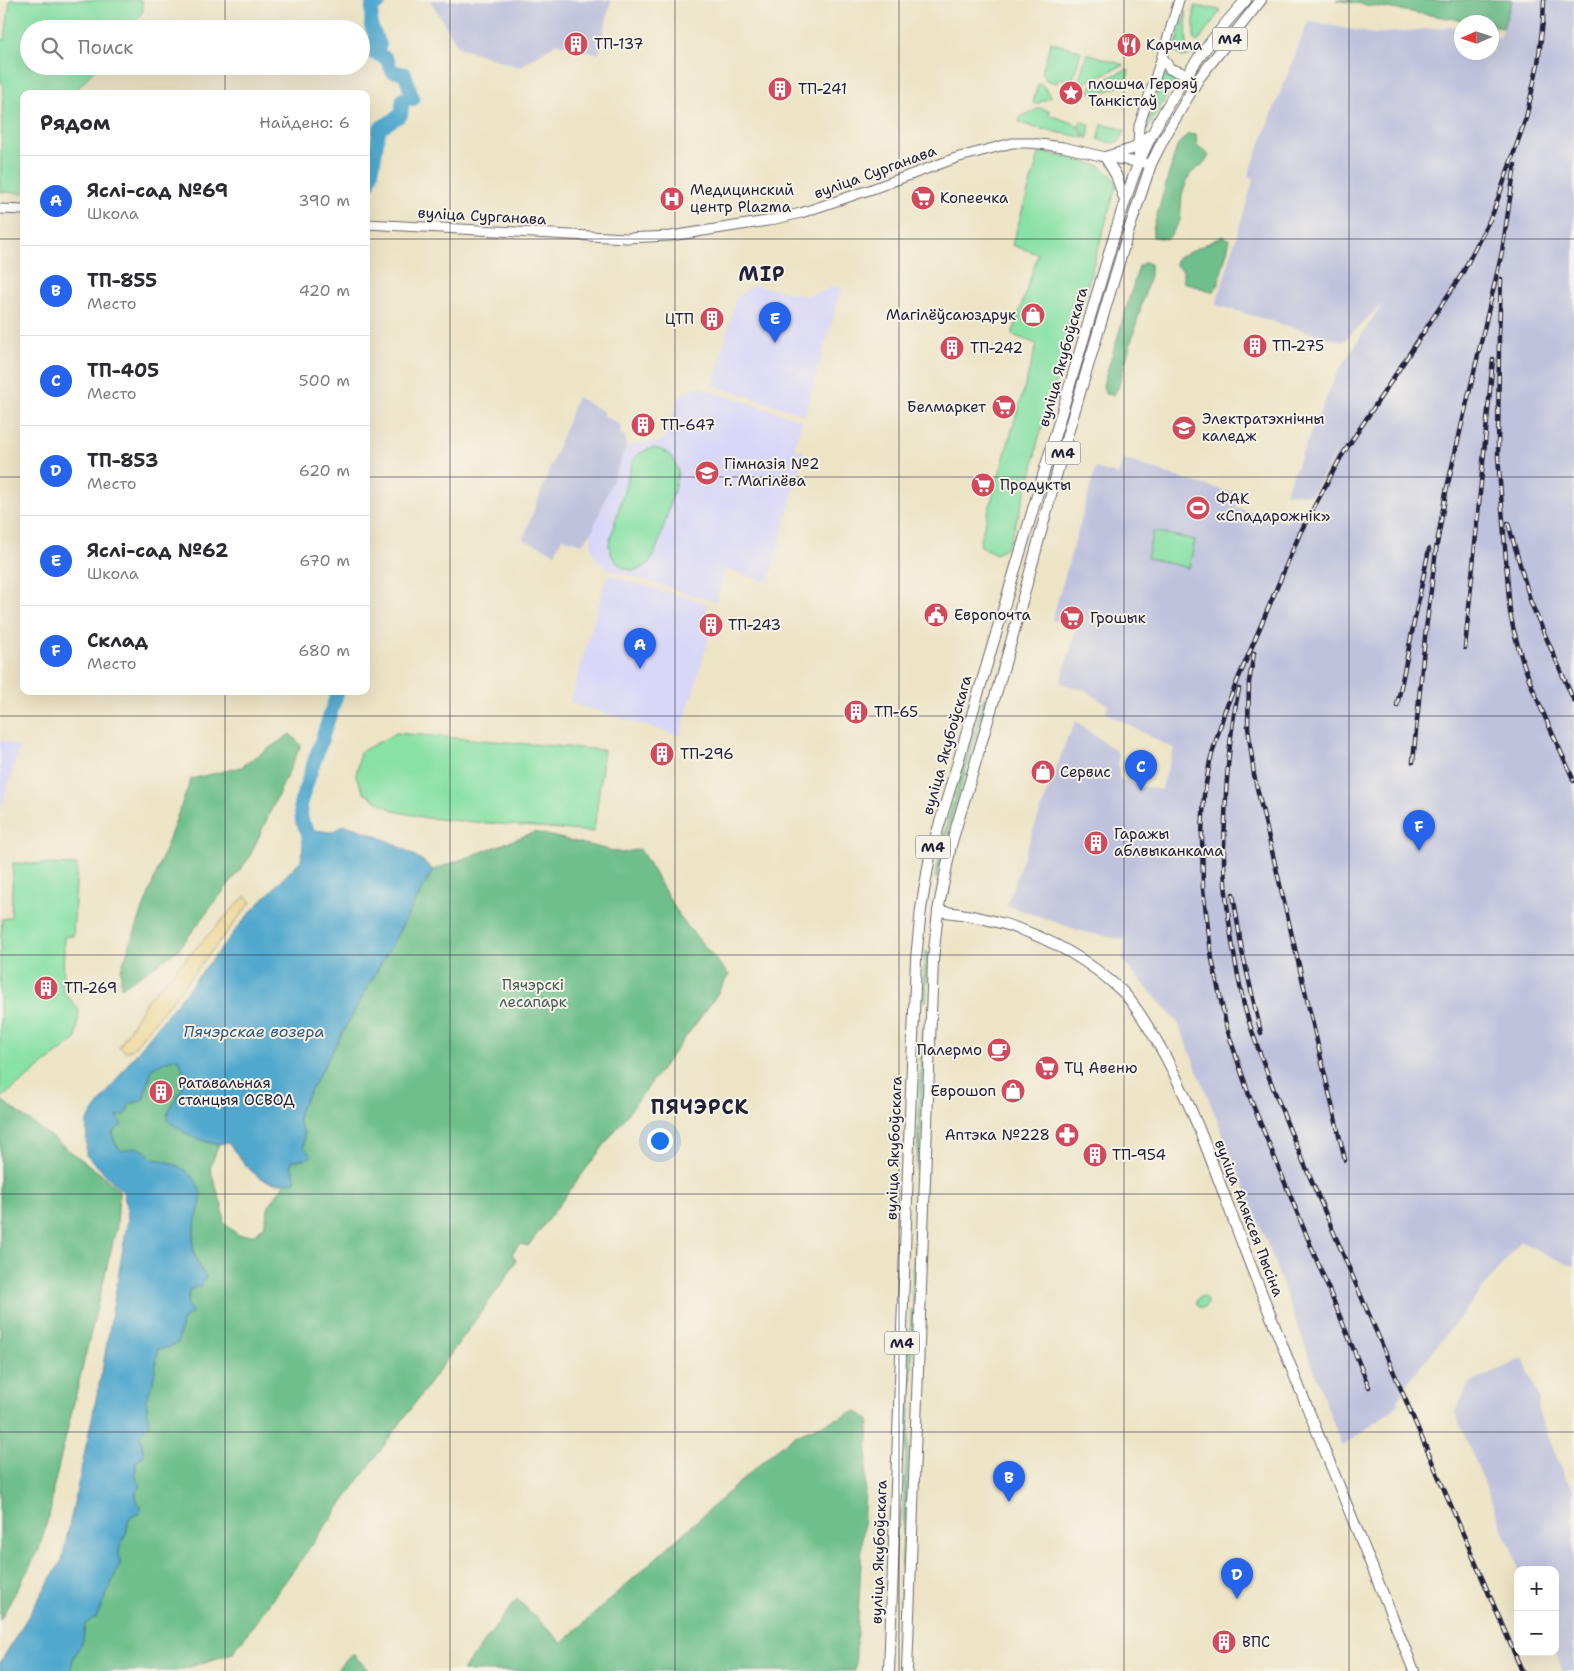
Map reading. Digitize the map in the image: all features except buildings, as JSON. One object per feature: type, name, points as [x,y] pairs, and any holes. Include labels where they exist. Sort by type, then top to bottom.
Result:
[{"type":"main road","points":[[1139,162],[1140,126],[1178,0]]},
{"type":"main road","name":"вуліца Якубоўскага","points":[[889,1671],[914,1016],[921,909],[930,856],[1125,201],[1139,162],[1152,134],[1188,75],[1200,57],[1246,0]]},
{"type":"main road","name":"вуліца Якубоўскага","points":[[907,1671],[933,960],[938,911],[951,845],[1008,652],[1067,436],[1151,164],[1176,115],[1199,78],[1261,0]]},
{"type":"main road","points":[[1162,57],[1170,69],[1199,78]]},
{"type":"main road","points":[[1125,201],[1116,175],[1105,157],[1138,145],[1152,134]]},
{"type":"main road","name":"вуліца Сурганава","points":[[370,224],[626,238],[671,236],[767,221],[801,213],[872,190],[956,158],[1012,143],[1055,146],[1105,157],[1151,164]]},
{"type":"main road","points":[[0,209],[20,210]]},
{"type":"main road","name":"вуліца Аляксея Пысіна","points":[[921,909],[980,917],[1018,928],[1060,945],[1123,992],[1143,1018],[1172,1068],[1197,1124],[1248,1258],[1414,1671]]},
{"type":"shaded area","points":[[430,0],[611,0],[599,54],[557,43],[519,67],[458,47]]},
{"type":"shaded area","points":[[1512,0],[1574,0],[1574,1266],[1542,1253],[1521,1241],[1409,1381],[1398,1399],[1399,1405],[1342,1447],[1269,1248],[1178,1023],[1123,961],[1125,940],[1081,931],[1006,905],[1067,739],[1076,721],[1118,753],[1119,778],[1136,785],[1161,790],[1174,749],[1106,713],[1108,705],[1085,690],[1060,683],[1077,627],[1052,620],[1096,468],[1118,475],[1123,459],[1186,480],[1239,494],[1236,507],[1287,522],[1296,509],[1310,505],[1347,430],[1312,495],[1285,493],[1337,373],[1382,304],[1343,342],[1216,305],[1254,178],[1248,176],[1308,21],[1374,34],[1452,27],[1454,28],[1454,60],[1499,60],[1500,38]]},
{"type":"shaded area","points":[[753,285],[807,296],[837,286],[842,287],[805,415],[713,385],[736,298]]},
{"type":"shaded area","name":"Гімназія №2 г. Магілёва","points":[[695,386],[802,420],[794,448],[804,451],[769,582],[725,569],[716,602],[611,570],[597,561],[591,544],[592,532],[626,447],[657,442],[663,439],[680,396]]},
{"type":"shaded area","points":[[577,397],[604,412],[603,415],[622,426],[620,434],[625,436],[626,447],[592,532],[582,544],[562,538],[555,553],[523,539]]},
{"type":"shaded area","points":[[607,575],[708,604],[700,632],[710,635],[680,736],[570,703]]},
{"type":"shaded area","points":[[0,740],[20,747],[0,813]]},
{"type":"shaded area","points":[[1523,1358],[1540,1399],[1538,1411],[1565,1479],[1574,1491],[1574,1671],[1563,1671],[1557,1656],[1559,1656],[1559,1566],[1518,1566],[1455,1412],[1469,1384]]},
{"type":"green space","points":[[10,0],[142,0],[143,11],[137,20],[20,20],[20,75],[90,75],[77,90],[20,90],[20,193],[0,192],[3,86],[0,78],[0,40],[5,40]]},
{"type":"green space","points":[[1336,0],[1512,0],[1503,28],[1499,27],[1499,15],[1454,15],[1454,19]]},
{"type":"green space","points":[[1194,6],[1221,10],[1198,42],[1194,40]]},
{"type":"green space","points":[[1186,11],[1187,52],[1190,55],[1183,57],[1176,53],[1175,48]]},
{"type":"green space","points":[[1051,42],[1081,51],[1072,83],[1059,78],[1057,83],[1046,80],[1042,71]]},
{"type":"green space","points":[[1087,53],[1124,65],[1079,85]]},
{"type":"green space","points":[[1127,69],[1129,70],[1126,83],[1098,95],[1089,92],[1091,86]]},
{"type":"green space","points":[[1163,72],[1169,77],[1177,77],[1146,132]]},
{"type":"green space","points":[[1038,84],[1042,84],[1051,97],[1036,104],[1033,103]]},
{"type":"green space","points":[[1040,108],[1050,111],[1049,115],[1076,124],[1085,138],[1032,127],[1019,122],[1020,117]]},
{"type":"green space","points":[[1081,121],[1090,125],[1088,139],[1079,126]]},
{"type":"green space","points":[[1102,124],[1125,130],[1121,139],[1111,143],[1098,140]]},
{"type":"green space","points":[[1188,134],[1196,135],[1197,145],[1209,156],[1202,165],[1190,174],[1182,194],[1180,221],[1168,239],[1153,237],[1153,229],[1177,146]]},
{"type":"green space","points":[[1040,151],[1100,166],[1109,173],[1117,184],[1075,327],[1069,340],[1037,444],[1033,468],[1010,541],[1006,547],[996,554],[981,546],[980,540],[1037,344],[1012,335],[1038,254],[1012,245]]},
{"type":"green space","points":[[1223,236],[1230,240],[1218,285],[1213,292],[1183,282],[1183,270],[1175,265],[1177,258]]},
{"type":"green space","points":[[1145,262],[1150,264],[1150,275],[1118,388],[1113,395],[1105,394],[1103,385],[1139,266]]},
{"type":"green space","points":[[653,448],[667,453],[673,459],[678,473],[653,557],[642,568],[629,570],[617,563],[610,551],[609,543],[633,460],[642,452]]},
{"type":"green space","points":[[1153,531],[1195,540],[1189,568],[1147,558]]},
{"type":"green space","points":[[984,698],[987,698],[951,820],[937,878],[935,878],[948,819]]},
{"type":"green space","points":[[396,733],[604,750],[594,832],[427,818],[394,811],[364,793],[356,776],[360,752]]},
{"type":"green space","points":[[290,734],[301,745],[249,858],[178,950],[121,988],[121,969],[191,779],[241,767]]},
{"type":"green space","name":"Пячэрскі лесапарк","points":[[535,832],[622,853],[640,849],[682,920],[729,975],[712,1002],[528,1246],[520,1244],[512,1253],[516,1261],[506,1278],[233,1653],[177,1671],[70,1671],[73,1659],[83,1640],[85,1624],[120,1564],[119,1549],[126,1534],[129,1518],[140,1513],[136,1500],[136,1462],[144,1455],[140,1434],[149,1425],[146,1399],[153,1383],[158,1349],[169,1347],[178,1342],[182,1321],[188,1317],[187,1306],[190,1289],[201,1286],[193,1245],[195,1221],[201,1203],[168,1161],[153,1159],[145,1151],[122,1151],[114,1138],[114,1126],[117,1116],[125,1115],[130,1104],[143,1100],[152,1069],[167,1061],[179,1058],[185,1071],[182,1090],[167,1114],[183,1132],[209,1143],[219,1144],[210,1168],[222,1206],[224,1223],[238,1235],[254,1235],[264,1226],[269,1206],[284,1184],[295,1180],[294,1171],[290,1166],[293,1160],[304,1160],[304,1133],[298,1121],[300,1109],[433,870]]},
{"type":"green space","points":[[13,863],[77,865],[73,936],[64,937],[63,991],[79,1010],[76,1039],[0,1099],[0,959],[2,919],[11,917]]},
{"type":"green space","points":[[925,952],[928,952],[926,1001],[923,1001]]},
{"type":"green space","points":[[925,1030],[915,1302],[912,1302],[922,1031]]},
{"type":"green space","points":[[0,1099],[105,1177],[119,1190],[119,1194],[117,1225],[53,1489],[51,1508],[38,1552],[0,1620]]},
{"type":"green space","points":[[1202,1296],[1208,1302],[1202,1308],[1196,1302]]},
{"type":"green space","points":[[911,1310],[914,1310],[900,1671],[898,1671]]},
{"type":"green space","points":[[856,1411],[869,1420],[855,1671],[462,1671],[517,1599],[562,1643],[773,1452],[796,1435]]},
{"type":"green space","points":[[352,1653],[369,1671],[336,1671]]},
{"type":"sand","points":[[245,896],[251,902],[132,1050],[126,1051],[119,1047],[147,1000]]},
{"type":"water","name":"Пячэрскае возера","points":[[344,825],[366,832],[404,849],[433,870],[300,1109],[298,1121],[304,1133],[304,1147],[312,1156],[304,1160],[293,1160],[290,1166],[294,1171],[295,1181],[283,1183],[264,1180],[249,1168],[228,1143],[204,1141],[181,1130],[168,1121],[171,1106],[182,1087],[184,1079],[183,1069],[178,1058],[167,1061],[152,1069],[143,1100],[130,1104],[125,1115],[117,1116],[122,1125],[112,1133],[115,1144],[122,1151],[136,1147],[145,1151],[153,1159],[171,1163],[186,1171],[197,1184],[201,1202],[196,1218],[193,1248],[197,1261],[206,1277],[201,1286],[190,1289],[187,1305],[193,1312],[182,1321],[178,1343],[158,1349],[153,1383],[146,1400],[149,1425],[140,1434],[144,1455],[136,1462],[135,1476],[141,1486],[136,1493],[136,1500],[141,1508],[140,1513],[129,1518],[126,1534],[119,1549],[120,1564],[96,1618],[85,1624],[83,1640],[73,1659],[70,1671],[0,1671],[0,1663],[62,1560],[103,1366],[128,1219],[124,1193],[86,1155],[87,1121],[130,1061],[248,915],[301,860],[304,838],[308,833],[314,830],[331,832]]},
{"type":"waterway","points":[[370,180],[380,128],[401,115],[403,99],[413,99],[405,74],[392,71],[386,58],[371,52],[371,46],[380,45],[371,26],[372,5],[379,3],[379,0]]},
{"type":"waterway","points":[[310,851],[308,833],[302,821],[300,804],[337,695]]},
{"type":"railway","points":[[1369,1387],[1250,1098],[1227,1029],[1212,959],[1203,889],[1202,834],[1204,795],[1210,761],[1225,710],[1300,533],[1341,457],[1462,274],[1493,213],[1526,118],[1538,64],[1544,0]]},
{"type":"railway","points":[[1413,762],[1425,637],[1436,550],[1446,492],[1502,252],[1515,165]]},
{"type":"railway","points":[[1501,279],[1498,456],[1510,612],[1528,677],[1574,781]]},
{"type":"railway","points":[[1465,648],[1493,359]]},
{"type":"railway","points":[[1508,523],[1531,603],[1574,701]]},
{"type":"railway","points":[[1397,706],[1429,549]]},
{"type":"railway","points":[[1254,653],[1249,682],[1248,727],[1254,775],[1345,1160]]},
{"type":"railway","points":[[1239,689],[1232,728],[1228,768],[1224,868],[1231,935],[1248,1020],[1288,1126],[1522,1671]]},
{"type":"railway","points":[[1233,894],[1242,951],[1261,1033]]},
{"type":"place","name":"ТП-137","points":[[576,44]]},
{"type":"place","name":"Карчма","points":[[1129,45]]},
{"type":"place","name":"ТП-241","points":[[780,89]]},
{"type":"place","name":"плошча Герояў Танкістаў","points":[[1071,93]]},
{"type":"place","name":"Копеечка","points":[[923,198]]},
{"type":"place","name":"Медицинский центр Plazma","points":[[672,199]]},
{"type":"place","name":"Магілёўсаюздрук","points":[[1033,315]]},
{"type":"place","name":"ЦТП","points":[[712,319]]},
{"type":"place","name":"Яслі-сад №62","points":[[775,343]]},
{"type":"place","name":"ТП-275","points":[[1255,346]]},
{"type":"place","name":"ТП-242","points":[[952,348]]},
{"type":"place","name":"Белмаркет","points":[[1004,407]]},
{"type":"place","name":"ТП-647","points":[[643,425]]},
{"type":"place","name":"Электратэхнічны каледж","points":[[1184,428]]},
{"type":"place","name":"Гімназія №2 г. Магілёва","points":[[707,473]]},
{"type":"place","name":"Продукты","points":[[983,485]]},
{"type":"place","name":"ФАК «Спадарожнік»","points":[[1198,508]]},
{"type":"place","name":"Европочта","points":[[936,615]]},
{"type":"place","name":"Грошык","points":[[1072,618]]},
{"type":"place","name":"ТП-243","points":[[711,625]]},
{"type":"place","name":"Яслі-сад №69","points":[[640,669]]},
{"type":"place","name":"ТП-65","points":[[856,712]]},
{"type":"place","name":"ТП-296","points":[[662,754]]},
{"type":"place","name":"Сервис","points":[[1043,772]]},
{"type":"place","name":"ТП-405","points":[[1141,791]]},
{"type":"place","name":"Гаражы аблвыканкама","points":[[1096,843]]},
{"type":"place","name":"Склад","points":[[1419,851]]},
{"type":"place","name":"ТП-269","points":[[46,988]]},
{"type":"place","name":"Палермо","points":[[999,1050]]},
{"type":"place","name":"ТЦ Авеню","points":[[1047,1068]]},
{"type":"place","name":"Еврошоп","points":[[1013,1091]]},
{"type":"place","name":"Ратавальная станцыя ОСВОД","points":[[161,1092]]},
{"type":"place","name":"Аптэка №228","points":[[1067,1135]]},
{"type":"place","name":"ТП-954","points":[[1095,1155]]},
{"type":"place","name":"ТП-855","points":[[1009,1502]]},
{"type":"place","name":"ТП-853","points":[[1237,1599]]},
{"type":"place","name":"ВПС","points":[[1224,1642]]},
{"type":"district","name":"МІР","points":[[762,274]]},
{"type":"district","name":"ПЯЧЭРСК","points":[[700,1107]]}]
